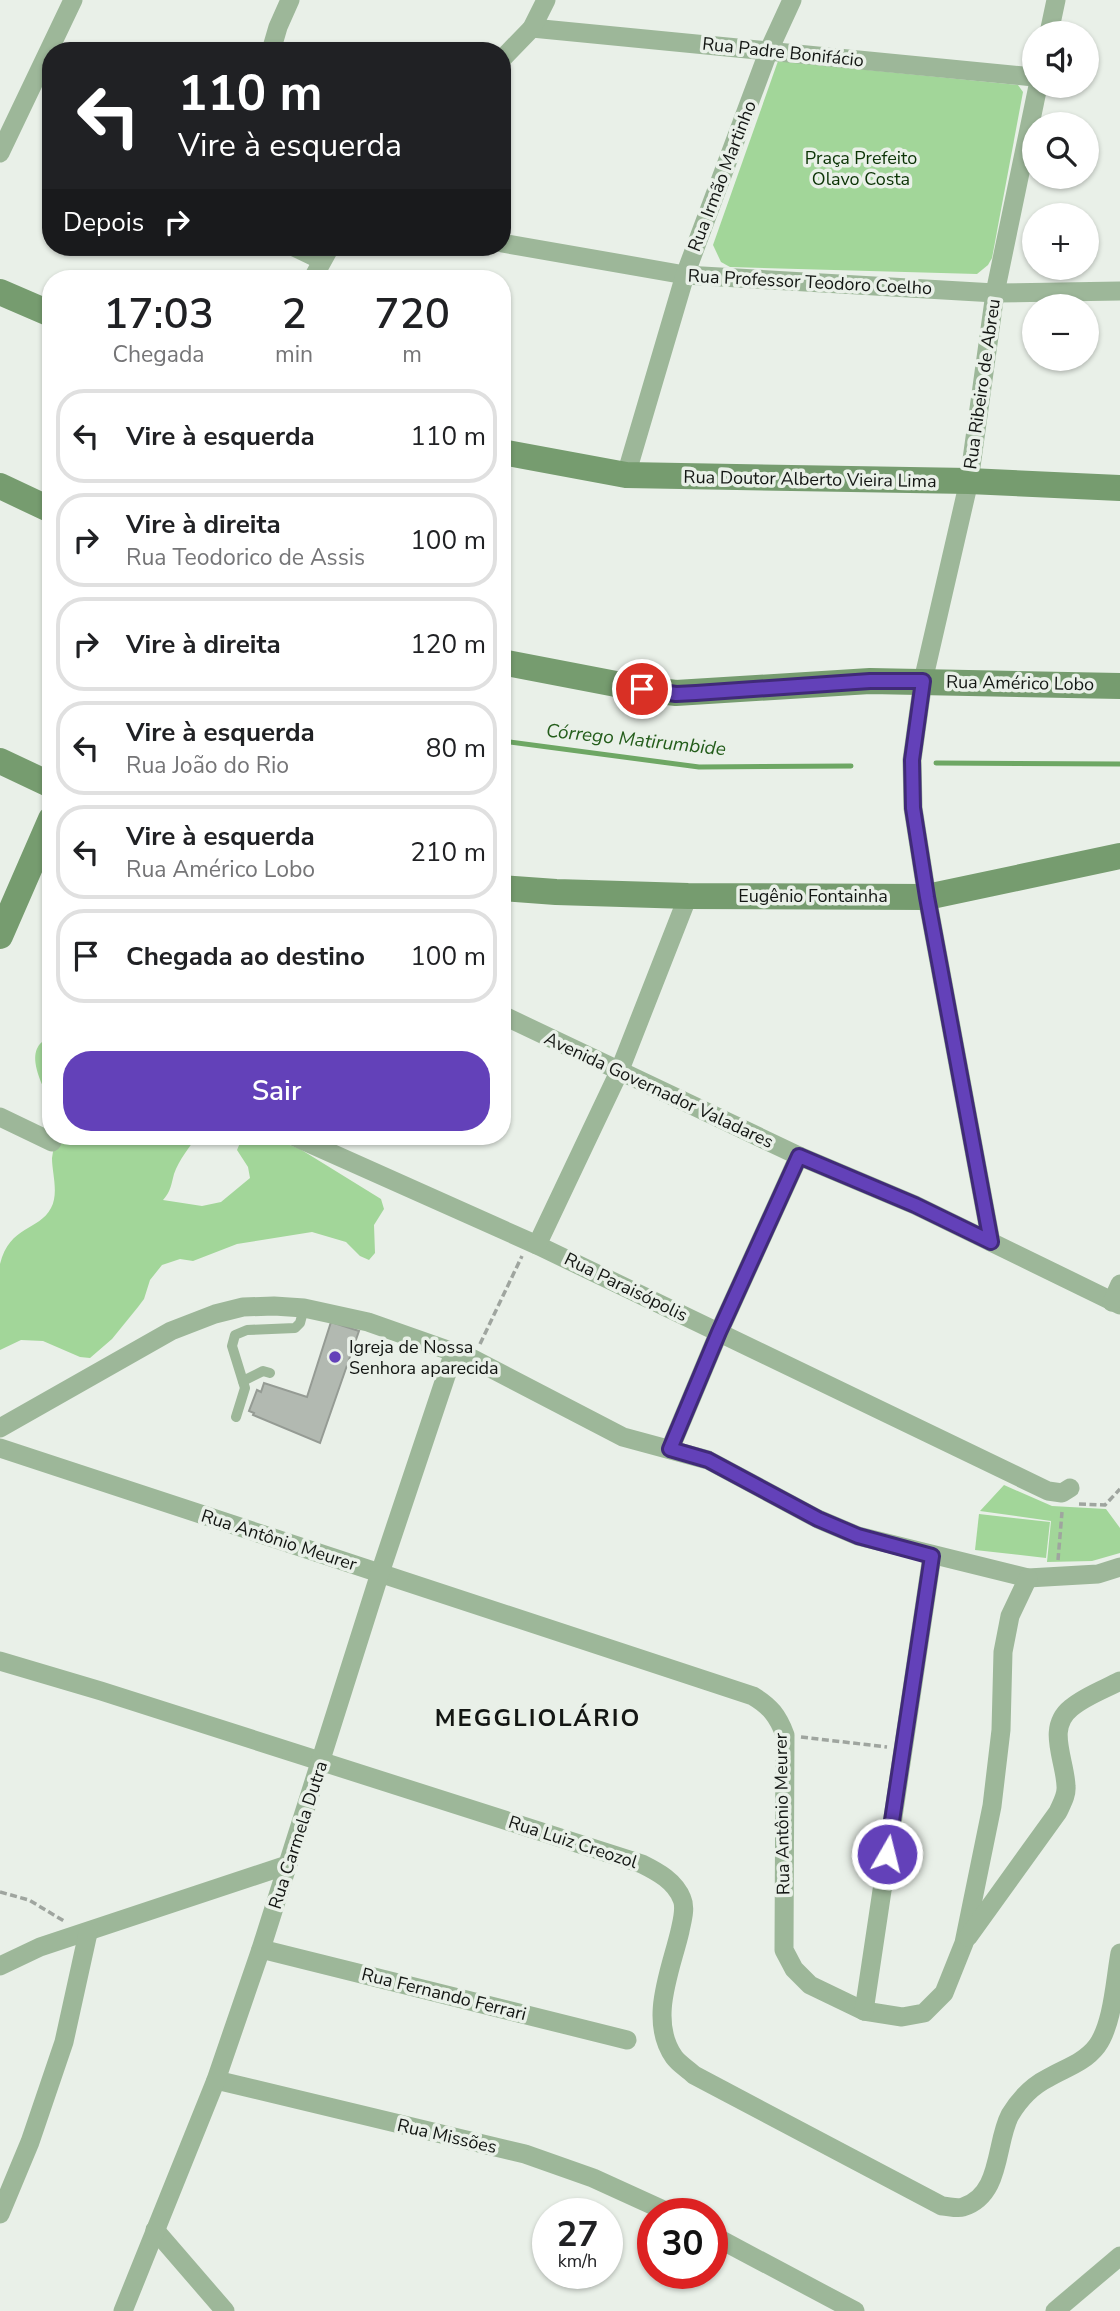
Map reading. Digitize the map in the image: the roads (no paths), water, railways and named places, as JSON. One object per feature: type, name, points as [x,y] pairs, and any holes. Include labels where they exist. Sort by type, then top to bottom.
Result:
[{"type":"main road","points":[[0,292],[42,310]]},
{"type":"main road","name":"Rua Doutor Alberto Vieira Lima","points":[[511,454],[626,475],[969,481],[1120,488]]},
{"type":"main road","points":[[0,486],[42,506]]},
{"type":"main road","name":"Rua Américo Lobo","points":[[511,664],[676,694],[870,681],[1120,686]]},
{"type":"main road","points":[[0,761],[42,781]]},
{"type":"main road","points":[[0,936],[42,840]]},
{"type":"main road","name":"Eugênio Fontainha","points":[[511,889],[688,896],[927,897],[1120,856]]},
{"type":"street","points":[[53,42],[73,0]]},
{"type":"street","points":[[274,42],[290,0]]},
{"type":"street","points":[[511,50],[532,28],[546,0]]},
{"type":"street","name":"Rua Irmão Martinho","points":[[626,475],[685,275],[769,50],[792,0]]},
{"type":"street","points":[[1052,21],[1056,0]]},
{"type":"street","name":"Rua Padre Bonifácio","points":[[532,28],[1022,76]]},
{"type":"street","points":[[0,153],[42,65]]},
{"type":"street","name":"Rua Ribeiro de Abreu","points":[[991,1242],[927,897],[913,808],[912,760],[923,681],[969,481],[995,293],[1036,98]]},
{"type":"street","name":"Rua Professor Teodoro Coelho","points":[[511,245],[685,275],[995,293],[1120,291]]},
{"type":"street","points":[[533,1243],[619,1072],[688,896]]},
{"type":"street","name":"Avenida Governador Valadares","points":[[511,1019],[799,1156],[915,1205],[991,1242],[1117,1297]]},
{"type":"street","points":[[0,1117],[42,1137]]},
{"type":"street","name":"Rua Paraisópolis","points":[[313,1145],[533,1243],[1048,1491],[1062,1493],[1068,1498]]},
{"type":"street","points":[[670,1449],[719,1332],[799,1156]]},
{"type":"street","points":[[0,1428],[171,1331],[215,1314],[243,1307],[304,1308],[368,1322],[473,1359],[623,1437],[708,1460],[818,1519],[858,1536],[1028,1578],[1098,1574],[1120,1567]]},
{"type":"street","name":"Rua Carmela Dutra","points":[[123,2311],[216,2080],[454,1352]]},
{"type":"street","name":"Rua Antônio Meurer","points":[[0,1448],[752,1696],[768,1705],[778,1717],[785,1735],[784,1950],[794,1969],[810,1985],[864,2011],[902,2017],[924,2013],[944,1993],[964,1943],[992,1806],[1002,1730],[1003,1652],[1010,1616],[1028,1578]]},
{"type":"street","points":[[864,2011],[932,1556]]},
{"type":"street","name":"Rua Luiz Creozol","points":[[0,1661],[642,1864],[660,1874],[677,1889],[684,1902],[662,2008],[666,2043],[676,2059],[694,2075],[942,2206],[962,2208],[978,2199],[994,2176],[1009,2118],[1022,2097],[1045,2079],[1080,2063],[1097,2045],[1108,2021],[1120,1953]]},
{"type":"street","points":[[964,1943],[1058,1812],[1065,1797],[1066,1786],[1058,1731],[1062,1718],[1072,1707],[1120,1681]]},
{"type":"street","points":[[0,1966],[40,1947],[287,1865]]},
{"type":"street","points":[[0,2214],[30,2142],[64,2042],[85,1934]]},
{"type":"street","name":"Rua Fernando Ferrari","points":[[261,1949],[627,2040]]},
{"type":"street","name":"Rua Missões","points":[[216,2080],[525,2154],[593,2178],[637,2198]]},
{"type":"street","points":[[155,2230],[225,2311]]},
{"type":"street","points":[[728,2244],[855,2311]]},
{"type":"street","points":[[1055,2311],[1120,2256]]},
{"type":"lane","points":[[236,1417],[245,1388],[232,1346],[235,1335],[247,1330],[295,1328],[300,1323],[304,1308]]},
{"type":"lane","points":[[243,1381],[263,1371],[270,1373]]},
{"type":"waterway","name":"Córrego Matirumbide","points":[[511,742],[699,767],[851,766]]},
{"type":"waterway","name":"Córrego Matirumbide","points":[[936,763],[1120,764]]},
{"type":"place","name":"Igreja de Nossa Senhora aparecida","points":[[335,1357]]},
{"type":"district","name":"MEGGLIOLÁRIO","points":[[538,1718]]},
{"type":"park label","name":"Praça Prefeito Olavo Costa","points":[[861,168]]}]
